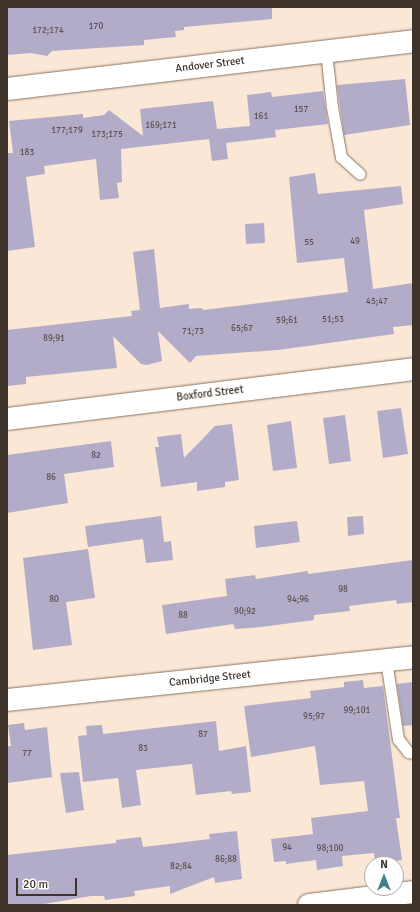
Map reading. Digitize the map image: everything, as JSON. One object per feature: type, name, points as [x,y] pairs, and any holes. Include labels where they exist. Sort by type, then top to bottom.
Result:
[{"type":"street","name":"Andover Street","points":[[7,89],[413,41]]},
{"type":"street","name":"Boxford Street","points":[[7,419],[413,369]]},
{"type":"street","name":"Cambridge Street","points":[[7,700],[413,657]]},
{"type":"street","points":[[309,905],[413,892]]},
{"type":"lane","points":[[326,51],[332,107],[341,157],[360,174]]},
{"type":"lane","points":[[386,660],[398,740],[408,752],[413,753]]},
{"type":"building","points":[[7,7],[272,7],[272,19],[184,27],[184,30],[175,31],[176,37],[144,40],[144,45],[52,51],[47,56],[30,53],[7,55]]},
{"type":"building","points":[[405,79],[410,125],[344,135],[337,85]]},
{"type":"building","points":[[323,91],[328,124],[275,130],[276,137],[226,143],[228,159],[212,161],[209,139],[121,149],[122,182],[117,183],[119,198],[100,200],[96,159],[44,166],[45,174],[26,177],[35,247],[7,251],[7,153],[13,153],[9,121],[83,114],[83,118],[104,115],[109,110],[143,136],[140,109],[213,101],[217,129],[250,126],[247,95],[271,92],[272,97]]},
{"type":"building","points":[[315,173],[318,194],[401,186],[403,204],[364,210],[373,289],[413,283],[413,325],[393,327],[394,334],[278,350],[196,356],[190,363],[158,331],[162,361],[147,365],[141,364],[113,336],[117,368],[26,377],[26,384],[7,386],[7,330],[132,316],[131,311],[140,310],[133,252],[154,249],[160,308],[189,304],[189,309],[202,308],[203,310],[348,292],[344,258],[297,263],[289,177]]},
{"type":"building","points":[[264,223],[265,243],[246,244],[245,224]]},
{"type":"building","points":[[401,408],[408,454],[383,458],[377,411]]},
{"type":"building","points":[[345,415],[351,461],[329,464],[323,418]]},
{"type":"building","points":[[291,421],[297,468],[273,471],[267,425]]},
{"type":"building","points":[[232,424],[239,480],[225,482],[225,487],[197,491],[197,482],[161,487],[155,447],[159,447],[157,437],[181,434],[184,458],[215,426]]},
{"type":"building","points":[[111,441],[114,467],[64,474],[68,503],[7,513],[7,455]]},
{"type":"building","points":[[161,516],[164,542],[171,541],[173,560],[146,563],[143,539],[88,547],[85,526]]},
{"type":"building","points":[[363,516],[364,534],[348,536],[347,517]]},
{"type":"building","points":[[297,521],[300,542],[256,548],[254,526]]},
{"type":"building","points":[[88,549],[95,598],[66,602],[72,645],[33,650],[23,558]]},
{"type":"building","points":[[413,560],[413,602],[397,604],[396,600],[349,606],[350,611],[314,615],[314,620],[261,627],[235,629],[233,624],[166,634],[162,605],[227,596],[225,579],[255,575],[256,579],[308,571],[308,574]]},
{"type":"building","points":[[363,680],[364,688],[383,686],[400,818],[396,818],[401,856],[374,856],[374,853],[342,856],[343,866],[317,870],[316,860],[286,864],[286,861],[274,862],[271,839],[313,834],[311,818],[368,811],[364,781],[320,785],[315,746],[251,757],[244,706],[311,698],[310,691],[344,687],[344,682]]},
{"type":"building","points":[[413,682],[413,725],[403,726],[397,684]]},
{"type":"building","points":[[216,721],[219,751],[246,746],[251,792],[232,794],[231,791],[196,795],[192,764],[136,770],[141,805],[122,808],[118,778],[83,782],[78,736],[87,735],[86,726],[102,725],[103,734]]},
{"type":"building","points":[[24,723],[25,730],[47,727],[52,777],[7,783],[7,746],[11,746],[8,725]]},
{"type":"building","points":[[79,772],[84,810],[66,813],[60,773]]},
{"type":"building","points":[[237,831],[242,879],[215,883],[214,877],[170,894],[170,886],[134,891],[135,896],[105,900],[104,896],[91,896],[38,905],[7,905],[7,855],[116,843],[116,840],[141,837],[143,847],[210,839],[209,834]]}]
